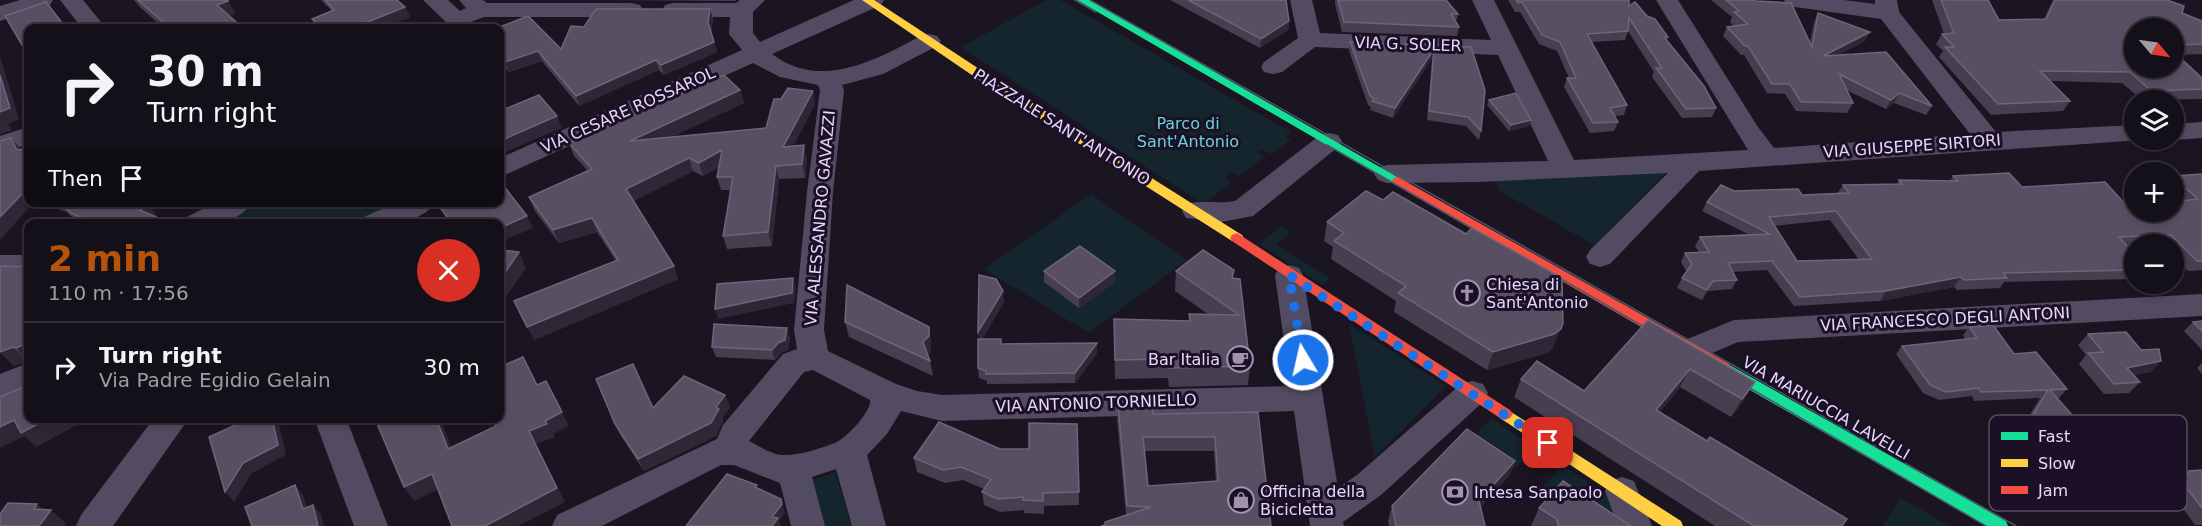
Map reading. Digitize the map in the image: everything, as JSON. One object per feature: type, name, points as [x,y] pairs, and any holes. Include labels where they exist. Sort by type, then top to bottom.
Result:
[{"type":"street","points":[[0,14],[42,0]]},
{"type":"street","points":[[71,0],[91,24]]},
{"type":"street","points":[[434,0],[454,24],[476,5],[748,5],[741,34],[756,53],[769,63],[795,73],[828,79],[863,73],[929,41]]},
{"type":"street","points":[[1082,0],[1386,174]]},
{"type":"street","points":[[1273,67],[1310,40],[1301,0]]},
{"type":"street","points":[[1484,0],[1565,169]]},
{"type":"street","points":[[1667,0],[1748,132],[1766,156]]},
{"type":"street","points":[[1795,0],[1887,7],[1989,141]]},
{"type":"street","name":"PIAZZALE SANT'ANTONIO","points":[[870,1],[1675,526]]},
{"type":"street","name":"VIA CESARE ROSSAROL","points":[[504,166],[870,1]]},
{"type":"street","name":"VIA G. SOLER","points":[[1310,40],[1506,48]]},
{"type":"street","name":"VIA ALESSANDRO GAVAZZI","points":[[814,358],[809,330],[820,192],[832,90],[828,79]]},
{"type":"street","points":[[2184,131],[2202,130]]},
{"type":"street","name":"VIA GIUSEPPE SIRTORI","points":[[1386,174],[1479,173],[1691,163],[1989,141],[2124,134]]},
{"type":"street","points":[[0,146],[24,137]]},
{"type":"street","points":[[1196,212],[1221,213],[1243,209],[1329,141]]},
{"type":"street","points":[[1600,257],[1684,173],[1691,163]]},
{"type":"street","name":"VIA MARIUCCIA LAVELLI","points":[[1386,174],[2000,526]]},
{"type":"street","points":[[205,219],[225,207]]},
{"type":"street","points":[[1243,209],[1240,218],[1242,231],[1250,247]]},
{"type":"street","points":[[386,219],[408,210]]},
{"type":"street","points":[[0,265],[24,265]]},
{"type":"street","points":[[1289,275],[1327,521]]},
{"type":"street","name":"VIA FRANCESCO DEGLI ANTONI","points":[[1691,350],[1717,336],[1734,331],[2202,305]]},
{"type":"street","points":[[737,451],[732,443],[734,434],[794,362],[814,358]]},
{"type":"street","name":"VIA ANTONIO TORNIELLO","points":[[814,358],[831,364],[885,393],[917,404],[942,408],[1309,398]]},
{"type":"street","points":[[0,387],[24,377]]},
{"type":"street","points":[[569,526],[717,452],[737,451],[777,469],[793,469],[850,451],[876,424],[887,407],[885,393]]},
{"type":"street","points":[[1327,521],[1472,393]]},
{"type":"street","points":[[93,526],[169,423]]},
{"type":"street","points":[[332,423],[371,526]]},
{"type":"street","points":[[850,451],[869,526]]},
{"type":"street","points":[[793,469],[808,526]]},
{"type":"street","points":[[1622,491],[1635,526]]},
{"type":"green space","name":"Parco di Sant'Antonio","points":[[1046,0],[1060,0],[1291,132],[1286,137],[1291,140],[1271,154],[1262,150],[1258,152],[1264,157],[1239,176],[1233,172],[1225,178],[1231,183],[1203,204],[961,47]]},
{"type":"green space","points":[[1669,170],[1594,245],[1500,191],[1495,180]]},
{"type":"green space","points":[[1091,194],[1187,260],[1089,333],[984,269]]},
{"type":"green space","points":[[376,207],[386,219],[225,219],[247,208]]},
{"type":"green space","points":[[1282,226],[1291,232],[1276,244],[1330,278],[1323,285],[1259,244]]},
{"type":"green space","points":[[1349,324],[1446,386],[1375,457]]},
{"type":"green space","points":[[1491,418],[1535,448],[1514,470],[1470,440]]},
{"type":"green space","points":[[1562,465],[1609,496],[1619,526],[1599,526],[1543,488]]},
{"type":"green space","points":[[835,472],[851,526],[824,526],[811,480]]},
{"type":"green space","points":[[1901,498],[1949,526],[1883,526]]},
{"type":"building","points":[[138,0],[227,0],[217,5],[238,24],[159,24],[163,22]]},
{"type":"building","points":[[325,0],[397,0],[405,7],[363,24],[317,24],[312,19],[334,10]]},
{"type":"building","points":[[1188,0],[1286,0],[1289,21],[1261,39]]},
{"type":"building","points":[[1338,0],[1446,0],[1458,14],[1451,14],[1459,27],[1344,22]]},
{"type":"building","points":[[1516,0],[1629,0],[1629,6],[1635,2],[1647,16],[1655,19],[1668,37],[1664,37],[1704,86],[1716,108],[1686,109],[1656,68],[1662,68],[1629,18],[1628,31],[1587,34],[1627,105],[1610,108],[1618,122],[1593,123],[1567,78],[1576,78],[1560,42],[1542,35],[1522,2],[1518,3]]},
{"type":"building","points":[[1726,0],[1791,3],[1812,47],[1818,13],[1870,32],[1823,56],[1886,52],[1932,106],[1899,93],[1891,100],[1839,74],[1853,103],[1801,102],[1790,84],[1772,84],[1748,46],[1745,46],[1727,27],[1748,24],[1734,12],[1739,11]]},
{"type":"building","points":[[1941,0],[1988,0],[1999,20],[2046,19],[2055,0],[2167,0],[2184,6],[2182,13],[2202,21],[2202,44],[2184,45],[2184,18],[2124,18],[2124,72],[2040,71],[2070,101],[1998,104],[1945,47],[1954,47],[1942,34],[1954,33]]},
{"type":"building","points":[[46,2],[63,24],[24,24],[24,44],[22,45],[5,16]]},
{"type":"building","points":[[596,9],[710,9],[708,22],[714,42],[661,65],[656,60],[576,96],[538,51],[504,61],[504,25],[528,16],[561,49],[571,26],[584,27]]},
{"type":"building","points":[[1350,42],[1471,47],[1485,90],[1481,131],[1468,117],[1429,111],[1434,49],[1395,108],[1372,101],[1374,98],[1370,96]]},
{"type":"building","points":[[2184,61],[2202,78],[2202,89],[2150,90],[2137,78],[2184,78]]},
{"type":"building","points":[[0,75],[10,108],[0,112]]},
{"type":"building","points":[[724,75],[740,90],[630,141],[766,128],[774,99],[781,99],[788,88],[813,91],[783,147],[804,145],[802,164],[776,166],[768,232],[723,236],[733,177],[717,177],[722,150],[699,163],[689,158],[626,189],[674,266],[527,327],[514,301],[618,260],[592,218],[553,230],[529,197],[592,169],[569,143]]},
{"type":"building","points":[[1516,93],[1531,120],[1511,125],[1489,100]]},
{"type":"building","points":[[539,95],[557,116],[504,139],[504,109]]},
{"type":"building","points":[[11,138],[17,150],[22,149],[24,192],[0,217],[0,141]]},
{"type":"building","points":[[2009,173],[2022,187],[2105,182],[2124,203],[2124,222],[2184,222],[2184,201],[2198,199],[2184,187],[2184,175],[2202,174],[2202,261],[2197,261],[2184,248],[2184,234],[2124,234],[2124,237],[2119,237],[2124,243],[2124,270],[2003,273],[2007,278],[1964,280],[1961,277],[1886,291],[1800,297],[1772,261],[1728,263],[1737,280],[1713,281],[1707,290],[1682,278],[1692,264],[1685,253],[1709,252],[1700,237],[1770,234],[1707,202],[1721,185],[1734,191],[1798,189],[1802,195],[1849,193],[1843,185],[1902,184],[1899,180],[1958,181],[1953,176]],"holes":[[[1836,211],[1872,259],[1797,261],[1769,217]]]},
{"type":"building","points":[[504,186],[527,216],[504,226],[504,219],[443,219],[447,217],[440,207],[504,207]]},
{"type":"building","name":"Chiesa di Sant'Antonio","points":[[1366,191],[1383,200],[1393,192],[1466,234],[1472,228],[1562,278],[1563,323],[1561,329],[1554,334],[1493,352],[1398,293],[1406,286],[1334,241],[1344,233],[1327,222]]},
{"type":"building","points":[[64,207],[144,207],[140,210],[156,217],[153,219],[85,219],[71,213]]},
{"type":"building","points":[[1080,246],[1115,271],[1079,298],[1044,271]]},
{"type":"building","points":[[504,250],[519,252],[504,274]]},
{"type":"building","points":[[1203,250],[1234,270],[1232,278],[1240,279],[1250,366],[1170,368],[1169,359],[1115,360],[1114,319],[1190,321],[1189,314],[1239,315],[1176,271]]},
{"type":"building","points":[[0,266],[24,267],[24,345],[0,352]]},
{"type":"building","points":[[979,275],[996,279],[1003,291],[978,332]]},
{"type":"building","points":[[793,278],[792,293],[715,309],[717,284]]},
{"type":"building","points":[[847,285],[929,327],[929,336],[923,342],[930,361],[845,322]]},
{"type":"building","points":[[1648,320],[1755,382],[1742,399],[1690,369],[1656,410],[1707,441],[1710,437],[1847,519],[1842,526],[1754,526],[1521,379],[1537,361],[1584,391]]},
{"type":"building","points":[[2202,321],[2202,331],[2193,322]]},
{"type":"building","points":[[714,324],[787,328],[785,340],[778,343],[772,350],[712,347]]},
{"type":"building","points":[[1993,325],[2014,354],[2036,352],[2067,389],[2050,390],[2072,415],[2033,415],[2048,390],[1981,392],[1979,388],[1946,392],[1930,385],[1902,346],[1977,338],[1969,327]]},
{"type":"building","points":[[2126,332],[2141,350],[2159,349],[2161,361],[2127,368],[2140,382],[2114,384],[2088,353],[2103,352],[2088,334]]},
{"type":"building","points":[[978,339],[1001,339],[1001,344],[1097,343],[1075,373],[986,374],[986,371],[978,368]]},
{"type":"building","points":[[523,357],[537,385],[546,381],[562,412],[545,421],[547,424],[529,431],[557,488],[485,526],[452,526],[432,474],[404,487],[378,426],[384,423],[438,423],[448,449],[496,426],[494,423],[504,423],[504,365]]},
{"type":"building","points":[[633,364],[653,408],[684,376],[725,395],[716,407],[719,409],[711,423],[638,459],[615,424],[596,379]]},
{"type":"building","points":[[24,387],[24,423],[40,423],[21,433],[14,420],[0,427],[0,397]]},
{"type":"building","points":[[1118,405],[1152,405],[1153,414],[1258,412],[1271,526],[1101,526],[1105,525],[1105,522],[1151,507],[1127,506]],"holes":[[[1143,437],[1215,437],[1218,481],[1148,486]]]},
{"type":"building","points":[[939,422],[1000,449],[1029,449],[1029,423],[1077,424],[1079,492],[1043,493],[1043,501],[1023,500],[1023,497],[998,499],[982,492],[991,479],[961,467],[943,470],[914,458]]},
{"type":"building","points":[[240,423],[273,423],[278,445],[243,463],[225,492],[209,437]]},
{"type":"building","name":"Intesa Sanpaolo","points":[[1467,429],[1515,461],[1479,501],[1485,526],[1396,526],[1392,506]]},
{"type":"building","points":[[2202,470],[2202,508],[2187,488],[2189,471]]},
{"type":"building","points":[[727,474],[757,485],[755,487],[781,499],[782,504],[772,517],[778,518],[772,526],[686,526]]},
{"type":"building","points":[[1563,481],[1631,526],[1558,526],[1557,519],[1539,508]]},
{"type":"building","points":[[295,485],[303,509],[313,505],[318,526],[252,526],[245,507]]},
{"type":"building","points":[[8,503],[37,504],[34,509],[51,510],[39,526],[0,526],[0,514]]},
{"type":"tram line","points":[[1075,0],[1096,12]]},
{"type":"tram line","points":[[1090,0],[1989,511]]},
{"type":"tram line","points":[[1327,145],[1489,238]]},
{"type":"tram line","points":[[1549,272],[1658,335]]},
{"type":"tram line","points":[[1736,380],[1986,526]]},
{"type":"tram line","points":[[1990,511],[2016,526]]},
{"type":"traffic: fast","points":[[1082,0],[1398,181]]},
{"type":"traffic: fast","points":[[1724,368],[2000,526]]},
{"type":"traffic: slow","points":[[867,0],[986,79],[1237,238]]},
{"type":"traffic: slow","points":[[1505,414],[1675,526]]},
{"type":"traffic: jam","points":[[1398,181],[1724,368]]},
{"type":"traffic: jam","points":[[1237,238],[1505,414]]},
{"type":"place","name":"Chiesa di Sant'Antonio","points":[[1467,293]]},
{"type":"place","name":"Bar Italia","points":[[1240,359]]},
{"type":"place","name":"Intesa Sanpaolo","points":[[1455,492]]},
{"type":"place","name":"Officina della Bicicletta","points":[[1241,500]]},
{"type":"route","points":[[1303,360],[1289,275],[1548,443]]}]
